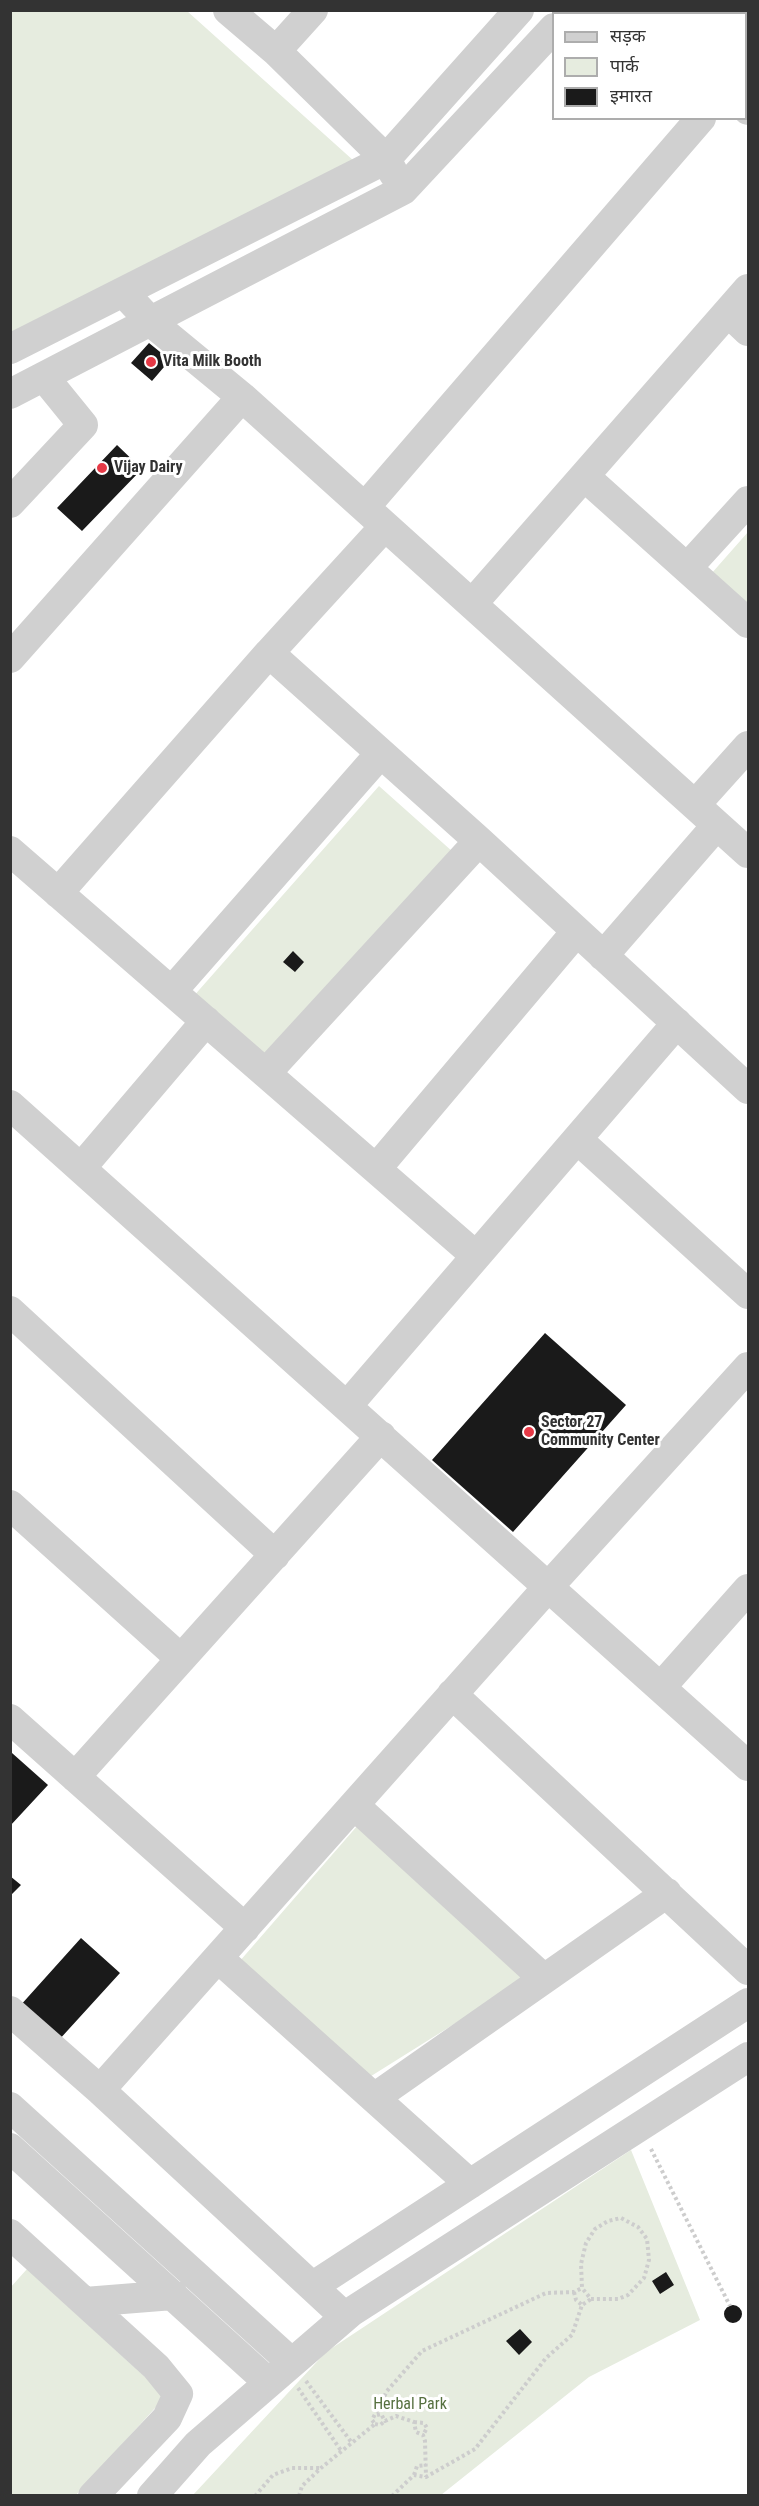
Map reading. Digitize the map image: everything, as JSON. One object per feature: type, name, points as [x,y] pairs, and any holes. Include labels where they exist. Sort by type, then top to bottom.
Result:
[{"type":"street","points":[[228,10],[276,51],[386,159],[404,190]]},
{"type":"street","points":[[276,51],[313,10]]},
{"type":"street","points":[[10,349],[386,159],[519,10]]},
{"type":"street","points":[[10,394],[404,190],[552,30]]},
{"type":"street","points":[[58,893],[269,653],[375,517],[699,120]]},
{"type":"street","points":[[472,604],[584,476],[738,322],[748,289]]},
{"type":"street","points":[[123,292],[151,322],[242,397],[748,853]]},
{"type":"street","points":[[10,503],[83,425],[44,377]]},
{"type":"street","points":[[10,658],[242,397]]},
{"type":"street","points":[[584,476],[748,623]]},
{"type":"street","points":[[687,568],[748,501]]},
{"type":"street","points":[[269,653],[748,1089]]},
{"type":"street","points":[[695,805],[748,746]]},
{"type":"street","points":[[172,991],[380,754]]},
{"type":"street","points":[[603,956],[717,825]]},
{"type":"street","points":[[266,1073],[479,842]]},
{"type":"street","points":[[10,851],[476,1256]]},
{"type":"street","points":[[376,1169],[576,932]]},
{"type":"street","points":[[81,1168],[206,1021]]},
{"type":"street","points":[[347,1406],[677,1023]]},
{"type":"street","points":[[10,1105],[748,1766]]},
{"type":"street","points":[[577,1139],[748,1294]]},
{"type":"street","points":[[10,1311],[275,1555]]},
{"type":"street","points":[[100,2090],[452,1694],[748,1367]]},
{"type":"street","points":[[75,1777],[381,1436]]},
{"type":"street","points":[[10,1505],[181,1659]]},
{"type":"street","points":[[661,1687],[748,1589]]},
{"type":"street","points":[[452,1694],[748,1970]]},
{"type":"street","points":[[10,1719],[244,1928]]},
{"type":"street","points":[[354,1805],[543,1978]]},
{"type":"street","points":[[374,2098],[667,1893]]},
{"type":"street","points":[[218,1958],[470,2184]]},
{"type":"street","points":[[313,2286],[748,2003]]},
{"type":"street","points":[[10,2011],[100,2090],[345,2317]]},
{"type":"street","points":[[152,2496],[198,2444],[345,2317],[748,2057]]},
{"type":"street","points":[[10,2107],[280,2371]]},
{"type":"street","points":[[10,2148],[173,2295],[280,2371]]},
{"type":"street","points":[[14,2244],[85,2302],[156,2367],[178,2394],[167,2418],[93,2496]]},
{"type":"street","points":[[85,2302],[173,2295]]},
{"type":"street","points":[[139,2446],[165,2437],[185,2439],[198,2444]]},
{"type":"path","points":[[640,2127],[730,2306]]},
{"type":"path","points":[[414,2475],[426,2477],[475,2449],[546,2358],[572,2335],[582,2305],[591,2299],[618,2299],[628,2295],[644,2278],[649,2260],[647,2239],[638,2227],[621,2218],[608,2221],[595,2229],[586,2244],[581,2264],[582,2288],[591,2299]]},
{"type":"path","points":[[375,2424],[372,2420],[387,2391],[422,2352],[546,2293],[574,2292],[582,2288]]},
{"type":"path","points":[[574,2292],[576,2300],[582,2305]]},
{"type":"path","points":[[280,2371],[352,2443]]},
{"type":"path","points":[[280,2371],[298,2388],[342,2452]]},
{"type":"path","points":[[376,2415],[381,2414],[385,2421]]},
{"type":"path","points":[[299,2496],[302,2486],[321,2468],[375,2424],[380,2425],[396,2416],[424,2423],[427,2428],[423,2435],[426,2450],[426,2477]]},
{"type":"path","points":[[414,2422],[416,2432],[423,2435]]},
{"type":"path","points":[[392,2496],[414,2475],[417,2466],[426,2465]]},
{"type":"path","points":[[255,2496],[273,2475],[292,2468],[321,2468]]},
{"type":"green space","points":[[11,11],[187,11],[354,161],[11,334]]},
{"type":"green space","points":[[748,532],[748,607],[711,574]]},
{"type":"green space","points":[[379,786],[453,852],[266,1064],[192,998]]},
{"type":"green space","points":[[358,1825],[526,1979],[368,2078],[239,1962]]},
{"type":"green space","name":"Herbal Park","points":[[631,2150],[700,2320],[589,2377],[441,2495],[192,2496],[326,2352]]},
{"type":"green space","points":[[27,2269],[166,2396],[76,2495],[11,2495],[10,2288]]},
{"type":"building","name":"Vita Milk Booth","points":[[149,343],[170,360],[152,381],[131,363]]},
{"type":"building","points":[[117,445],[142,469],[82,531],[57,508]]},
{"type":"building","points":[[293,951],[304,962],[295,972],[283,962]]},
{"type":"building","name":"Sector 27 Community Center","points":[[545,1333],[626,1405],[513,1532],[432,1460]]},
{"type":"building","points":[[12,1753],[48,1785],[10,1826],[10,1755]]},
{"type":"building","points":[[10,1876],[21,1885],[10,1896]]},
{"type":"building","points":[[81,1938],[120,1973],[58,2041],[19,2007]]},
{"type":"building","points":[[666,2272],[674,2285],[660,2294],[652,2281]]},
{"type":"building","points":[[733,2305],[739,2308],[742,2314],[739,2320],[733,2323],[727,2320],[724,2314],[727,2308]]},
{"type":"building","points":[[520,2329],[532,2342],[519,2355],[506,2341]]},
{"type":"place","name":"Vita Milk Booth","points":[[151,362]]},
{"type":"place","name":"Vijay Dairy","points":[[102,468]]},
{"type":"place","name":"Sector 27 Community Center","points":[[529,1432]]}]
